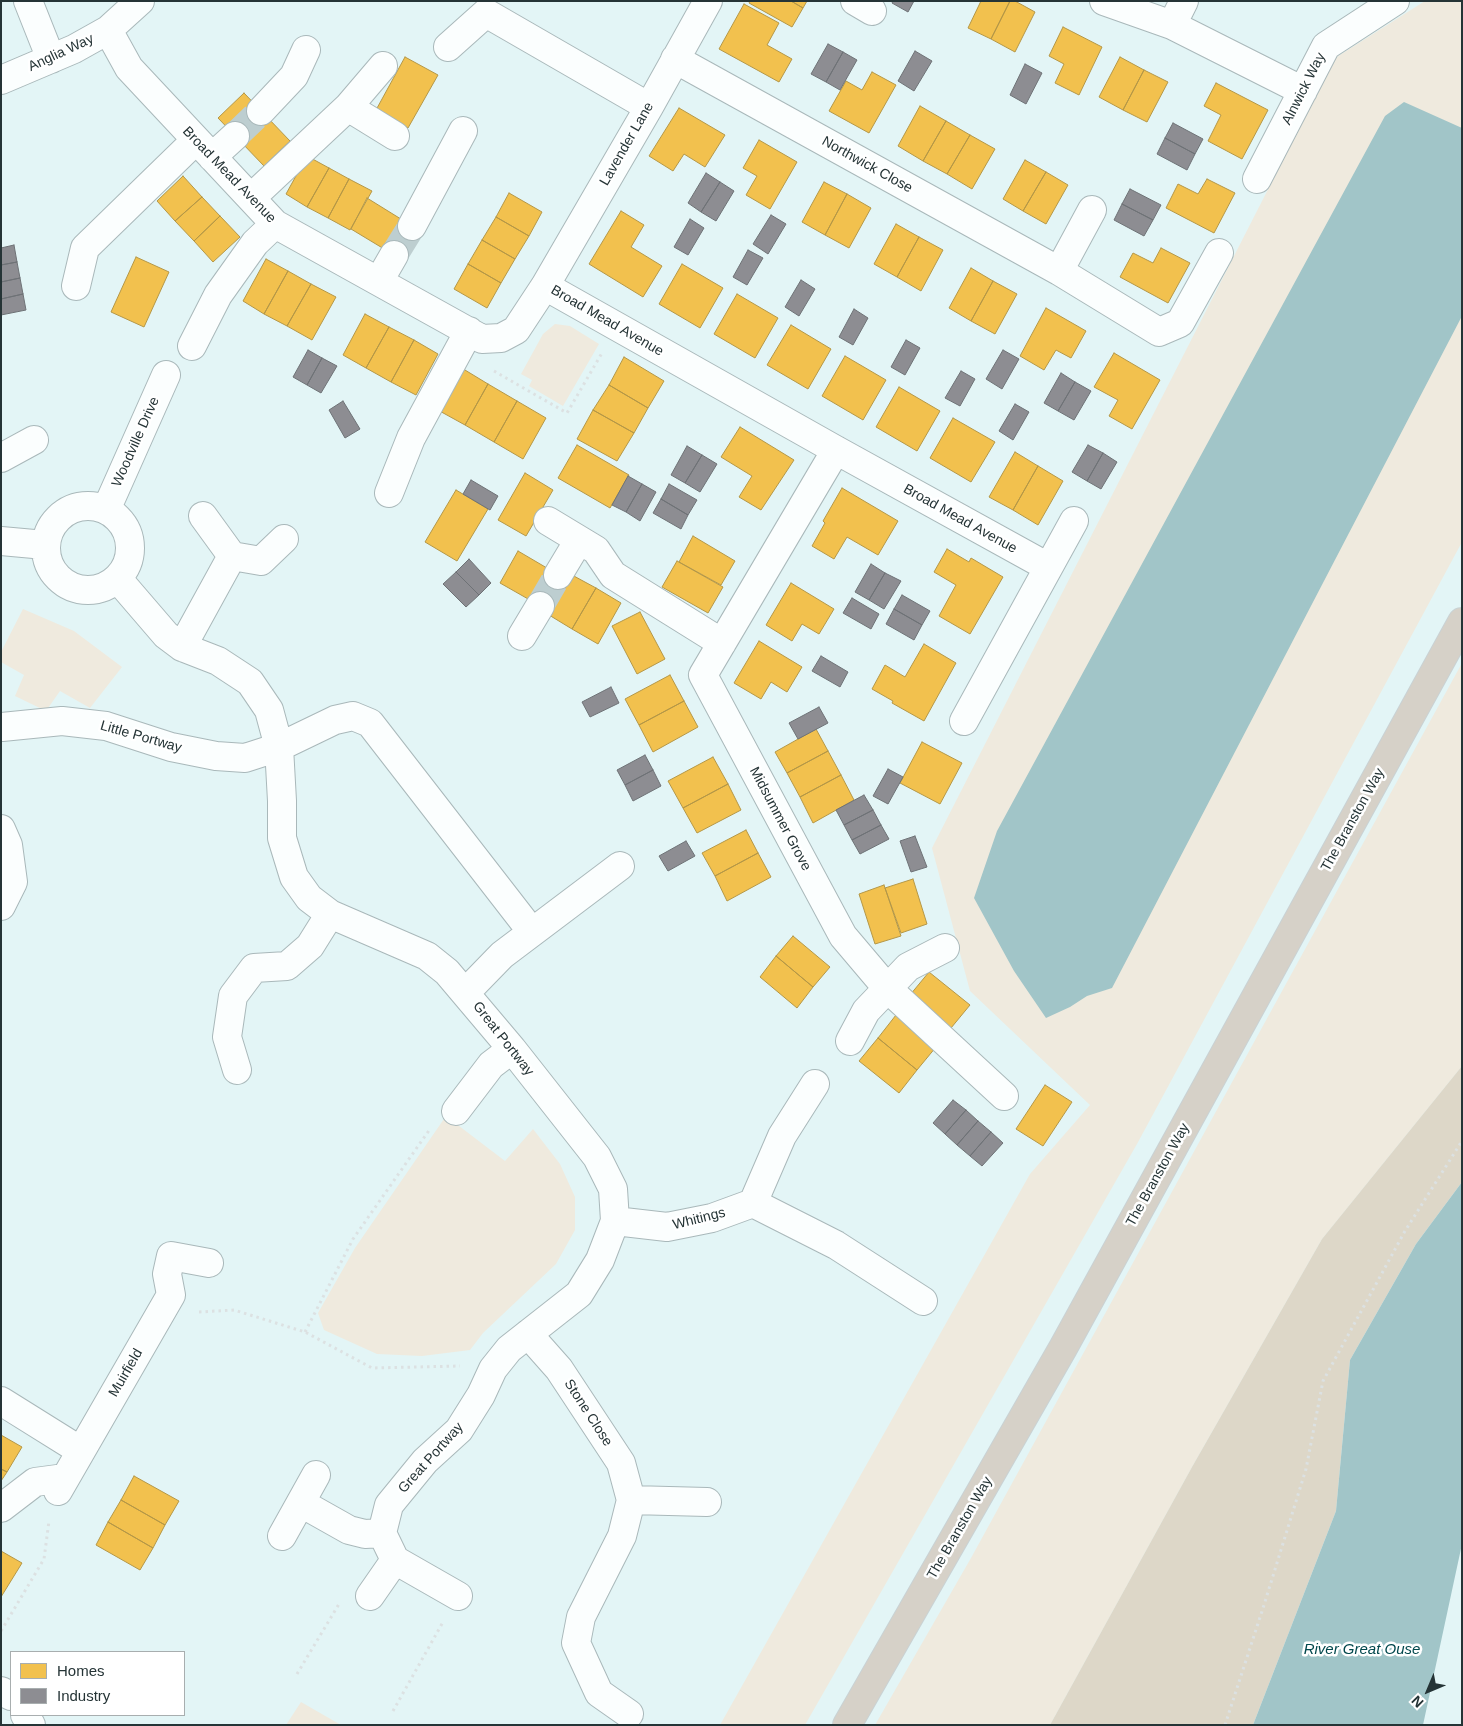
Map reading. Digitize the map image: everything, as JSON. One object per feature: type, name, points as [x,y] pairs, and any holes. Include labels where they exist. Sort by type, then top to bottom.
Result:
[{"type":"highway","name":"The Branston Way","points":[[847,1725],[1063,1348],[1462,622]]},
{"type":"street","points":[[28,1],[51,59]]},
{"type":"street","name":"Anglia Way","points":[[1,80],[74,49],[108,30],[140,1]]},
{"type":"street","points":[[1104,1],[1172,25],[1303,91]]},
{"type":"street","points":[[1172,25],[1184,1]]},
{"type":"street","name":"Alnwick Way","points":[[1258,179],[1326,46],[1396,1]]},
{"type":"street","name":"Lavender Lane","points":[[545,286],[649,107],[706,2]]},
{"type":"street","points":[[448,47],[486,13],[649,107]]},
{"type":"street","name":"Broad Mead Avenue","points":[[108,30],[129,68],[275,224],[379,281],[464,341],[501,338],[516,330],[545,286],[1048,567]]},
{"type":"street","points":[[261,111],[294,76],[306,50]]},
{"type":"street","name":"Northwick Close","points":[[675,59],[1059,272],[1159,332],[1180,323],[1219,253]]},
{"type":"street","points":[[251,198],[348,107],[383,66]]},
{"type":"street","points":[[348,107],[395,136]]},
{"type":"street","points":[[412,226],[463,131]]},
{"type":"street","points":[[76,286],[85,248],[204,149],[235,136]]},
{"type":"street","points":[[1059,272],[1092,210]]},
{"type":"street","points":[[192,346],[218,295],[255,243],[275,224]]},
{"type":"street","points":[[379,281],[394,255]]},
{"type":"street","points":[[389,492],[411,438],[464,341]]},
{"type":"street","name":"Woodville Drive","points":[[106,510],[166,375]]},
{"type":"street","points":[[1,458],[34,440]]},
{"type":"street","name":"Midsummer Grove","points":[[836,450],[703,675],[843,936],[887,988],[1004,1096]]},
{"type":"street","points":[[92,506],[106,510],[116,517],[125,528],[130,554],[126,567],[117,578],[105,587],[91,590],[77,589],[64,582],[53,572],[47,559],[45,545],[49,532],[56,520],[66,512],[79,507],[92,506]]},
{"type":"street","points":[[203,516],[232,556],[261,560],[284,539]]},
{"type":"street","points":[[964,721],[1074,521]]},
{"type":"street","points":[[548,522],[596,550],[613,575],[722,642]]},
{"type":"street","points":[[558,575],[579,540]]},
{"type":"street","points":[[1,541],[45,545]]},
{"type":"street","points":[[182,647],[232,556]]},
{"type":"street","name":"Great Portway","points":[[117,578],[166,635],[182,647],[218,661],[250,682],[269,710],[279,747],[282,838],[294,877],[309,898],[330,914],[427,956],[447,972],[466,992],[598,1157],[613,1189],[615,1221],[600,1260],[579,1294],[509,1349],[493,1368],[481,1395],[459,1430],[425,1461],[389,1505],[382,1533]]},
{"type":"street","points":[[522,636],[540,606]]},
{"type":"street","name":"Little Portway","points":[[1,732],[2,726],[62,721],[106,726],[171,747],[216,756],[245,758],[279,747],[335,720],[353,716],[370,723],[532,932]]},
{"type":"street","points":[[1,906],[13,882],[4,837]]},
{"type":"street","points":[[466,992],[502,955],[620,866]]},
{"type":"street","points":[[237,1070],[227,1036],[233,996],[254,968],[287,966],[310,946],[330,914]]},
{"type":"street","points":[[850,1041],[866,1011],[908,967],[946,948]]},
{"type":"street","points":[[456,1112],[491,1065],[512,1049]]},
{"type":"street","points":[[815,1084],[782,1136],[753,1203],[836,1245],[923,1301]]},
{"type":"street","name":"Whitings","points":[[615,1221],[667,1227],[712,1218],[753,1203]]},
{"type":"street","points":[[166,1305],[167,1274],[171,1256],[209,1264]]},
{"type":"street","name":"Muirfield","points":[[62,1484],[166,1305]]},
{"type":"street","name":"Stone Close","points":[[528,1334],[559,1370],[620,1463],[631,1500]]},
{"type":"street","points":[[1,1401],[81,1451]]},
{"type":"street","points":[[282,1536],[316,1475]]},
{"type":"street","points":[[1,1508],[34,1482],[62,1484]]},
{"type":"street","points":[[629,1714],[599,1693],[576,1643],[582,1617],[622,1536],[631,1500],[707,1502]]},
{"type":"street","points":[[300,1503],[349,1530],[365,1534],[382,1533],[394,1560],[458,1596]]},
{"type":"street","points":[[370,1596],[394,1560]]},
{"type":"path","points":[[464,341],[567,413],[617,327]]},
{"type":"path","points":[[305,1332],[353,1238],[442,1112],[456,1112]]},
{"type":"path","points":[[1225,1725],[1306,1469],[1323,1381],[1405,1231],[1462,1141]]},
{"type":"path","points":[[166,1305],[234,1310],[305,1332],[372,1368],[463,1366],[493,1368]]},
{"type":"path","points":[[1,1630],[44,1559],[49,1517],[62,1484]]},
{"type":"path","points":[[394,1711],[458,1596]]},
{"type":"shaded area","points":[[1425,1],[1462,1],[1462,542],[1137,1144],[805,1725],[720,1725],[1030,1174],[1090,1105],[970,991],[932,848],[1335,58]]},
{"type":"shaded area","points":[[555,324],[570,326],[599,344],[563,406],[529,386],[532,380],[521,374],[543,334]]},
{"type":"shaded area","points":[[23,609],[74,631],[122,667],[90,708],[60,691],[46,711],[15,696],[24,675],[1,662],[1,652]]},
{"type":"shaded area","points":[[1462,663],[1462,1066],[1322,1239],[1192,1467],[1050,1725],[875,1725],[971,1558]]},
{"type":"shaded area","points":[[1462,1066],[1462,1182],[1416,1244],[1350,1360],[1336,1511],[1253,1725],[1050,1725],[1192,1467],[1322,1239]]},
{"type":"shaded area","points":[[446,1116],[505,1161],[533,1129],[560,1164],[575,1197],[575,1230],[556,1264],[483,1333],[470,1350],[422,1356],[377,1354],[324,1330],[318,1313],[355,1248]]},
{"type":"shaded area","points":[[301,1702],[341,1725],[286,1725]]},
{"type":"water","points":[[1404,102],[1462,128],[1462,316],[1112,988],[1087,996],[1070,1007],[1046,1018],[1014,971],[974,898],[997,831],[1385,116]]},
{"type":"water","name":"River Great Ouse","points":[[1462,1182],[1462,1544],[1423,1725],[1253,1725],[1336,1511],[1350,1360],[1416,1244]]},
{"type":"building: Homes","points":[[750,1],[791,1],[803,8],[792,27],[749,3]]},
{"type":"building: Homes","points":[[791,1],[807,1],[803,8]]},
{"type":"building: Homes","points":[[981,1],[1010,1],[991,39],[968,28]]},
{"type":"building: Homes","points":[[1010,1],[1015,1],[1035,12],[1015,52],[991,39]]},
{"type":"building: Homes","points":[[744,4],[779,23],[767,45],[792,59],[779,82],[719,49]]},
{"type":"building: Homes","points":[[1063,27],[1102,47],[1079,95],[1055,83],[1064,64],[1049,56]]},
{"type":"building: Homes","points":[[405,57],[438,75],[408,128],[376,110]]},
{"type":"building: Homes","points":[[1120,57],[1144,70],[1123,110],[1099,97]]},
{"type":"building: Homes","points":[[1144,70],[1168,82],[1147,122],[1123,110]]},
{"type":"building: Homes","points":[[872,72],[896,85],[869,133],[829,111],[846,81],[862,90]]},
{"type":"building: Homes","points":[[1216,83],[1268,110],[1242,159],[1208,141],[1221,115],[1204,106]]},
{"type":"building: Homes","points":[[244,93],[290,141],[264,166],[218,118]]},
{"type":"building: Homes","points":[[920,106],[946,121],[923,161],[898,146]]},
{"type":"building: Homes","points":[[679,108],[725,135],[705,167],[684,154],[673,171],[649,156]]},
{"type":"building: Homes","points":[[946,121],[970,135],[947,174],[923,161]]},
{"type":"building: Homes","points":[[970,135],[995,149],[972,189],[947,174]]},
{"type":"building: Homes","points":[[759,140],[797,162],[770,209],[746,195],[757,176],[743,168]]},
{"type":"building: Homes","points":[[307,156],[329,168],[307,207],[286,194]]},
{"type":"building: Homes","points":[[1025,160],[1046,172],[1023,211],[1003,199]]},
{"type":"building: Homes","points":[[329,168],[349,179],[328,218],[307,207]]},
{"type":"building: Homes","points":[[1046,172],[1068,185],[1046,224],[1023,211]]},
{"type":"building: Homes","points":[[183,176],[202,197],[175,221],[157,201]]},
{"type":"building: Homes","points":[[349,179],[372,191],[350,230],[328,218]]},
{"type":"building: Homes","points":[[1207,179],[1235,193],[1214,233],[1166,208],[1178,184],[1198,194]]},
{"type":"building: Homes","points":[[824,182],[847,194],[825,235],[802,222]]},
{"type":"building: Homes","points":[[509,193],[542,212],[529,236],[496,217]]},
{"type":"building: Homes","points":[[847,194],[871,208],[849,248],[825,235]]},
{"type":"building: Homes","points":[[202,197],[220,216],[194,241],[175,221]]},
{"type":"building: Homes","points":[[367,198],[417,229],[399,258],[351,229]]},
{"type":"building: Homes","points":[[621,211],[644,225],[631,247],[662,266],[643,297],[589,264]]},
{"type":"building: Homes","points":[[220,216],[240,237],[213,262],[194,241]]},
{"type":"building: Homes","points":[[496,217],[529,236],[515,259],[482,240]]},
{"type":"building: Homes","points":[[896,224],[919,237],[897,277],[874,264]]},
{"type":"building: Homes","points":[[919,237],[943,250],[921,291],[897,277]]},
{"type":"building: Homes","points":[[482,240],[515,259],[501,283],[468,264]]},
{"type":"building: Homes","points":[[1161,248],[1190,263],[1168,303],[1120,277],[1133,253],[1153,263]]},
{"type":"building: Homes","points":[[136,257],[169,272],[144,327],[111,312]]},
{"type":"building: Homes","points":[[266,259],[288,271],[264,314],[243,301]]},
{"type":"building: Homes","points":[[468,264],[501,283],[487,308],[454,289]]},
{"type":"building: Homes","points":[[682,264],[723,288],[700,328],[659,304]]},
{"type":"building: Homes","points":[[971,268],[993,281],[971,321],[949,308]]},
{"type":"building: Homes","points":[[288,271],[311,284],[287,326],[264,314]]},
{"type":"building: Homes","points":[[993,281],[1017,294],[995,334],[971,321]]},
{"type":"building: Homes","points":[[311,284],[336,297],[312,340],[287,326]]},
{"type":"building: Homes","points":[[737,294],[778,318],[755,358],[714,334]]},
{"type":"building: Homes","points":[[1046,308],[1086,331],[1071,358],[1056,350],[1044,370],[1020,356]]},
{"type":"building: Homes","points":[[365,314],[389,327],[366,368],[343,355]]},
{"type":"building: Homes","points":[[791,325],[831,349],[808,389],[767,365]]},
{"type":"building: Homes","points":[[389,327],[414,340],[391,382],[366,368]]},
{"type":"building: Homes","points":[[414,340],[438,354],[416,395],[391,382]]},
{"type":"building: Homes","points":[[1114,353],[1160,380],[1132,429],[1109,416],[1118,400],[1094,387]]},
{"type":"building: Homes","points":[[845,356],[886,380],[863,420],[822,396]]},
{"type":"building: Homes","points":[[624,357],[664,381],[648,408],[609,385]]},
{"type":"building: Homes","points":[[460,367],[488,384],[465,425],[436,409]]},
{"type":"building: Homes","points":[[488,384],[517,401],[494,442],[465,425]]},
{"type":"building: Homes","points":[[609,385],[648,408],[634,433],[593,410]]},
{"type":"building: Homes","points":[[899,387],[940,411],[917,451],[876,427]]},
{"type":"building: Homes","points":[[517,401],[546,418],[523,459],[494,442]]},
{"type":"building: Homes","points":[[593,410],[634,433],[617,461],[577,439]]},
{"type":"building: Homes","points":[[953,418],[995,442],[971,482],[930,458]]},
{"type":"building: Homes","points":[[740,427],[794,460],[761,510],[739,497],[752,476],[721,457]]},
{"type":"building: Homes","points":[[577,445],[629,475],[610,508],[558,478]]},
{"type":"building: Homes","points":[[1015,452],[1038,466],[1013,510],[989,497]]},
{"type":"building: Homes","points":[[1038,466],[1063,481],[1038,525],[1013,510]]},
{"type":"building: Homes","points":[[525,473],[553,490],[526,536],[498,520]]},
{"type":"building: Homes","points":[[842,488],[898,521],[878,555],[847,537],[834,559],[812,546],[825,523],[823,521]]},
{"type":"building: Homes","points":[[456,490],[488,509],[457,561],[425,542]]},
{"type":"building: Homes","points":[[693,536],[735,561],[721,585],[679,562]]},
{"type":"building: Homes","points":[[947,549],[969,562],[971,558],[1003,577],[970,634],[939,616],[956,585],[934,572]]},
{"type":"building: Homes","points":[[518,551],[569,581],[551,612],[500,583]]},
{"type":"building: Homes","points":[[677,561],[723,587],[708,613],[662,587]]},
{"type":"building: Homes","points":[[572,575],[596,588],[572,629],[549,615]]},
{"type":"building: Homes","points":[[791,583],[834,609],[819,634],[802,624],[792,641],[766,625]]},
{"type":"building: Homes","points":[[596,588],[621,603],[598,644],[572,629]]},
{"type":"building: Homes","points":[[640,612],[665,659],[637,674],[612,626]]},
{"type":"building: Homes","points":[[759,641],[802,667],[787,692],[771,682],[761,699],[734,683]]},
{"type":"building: Homes","points":[[924,644],[956,663],[924,721],[872,689],[885,665],[905,677]]},
{"type":"building: Homes","points":[[670,675],[684,701],[639,725],[625,699]]},
{"type":"building: Homes","points":[[684,701],[698,727],[653,752],[639,725]]},
{"type":"building: Homes","points":[[816,729],[828,751],[787,773],[775,752]]},
{"type":"building: Homes","points":[[922,742],[962,763],[940,804],[900,783]]},
{"type":"building: Homes","points":[[828,751],[841,775],[800,797],[787,773]]},
{"type":"building: Homes","points":[[713,757],[728,784],[683,808],[668,781]]},
{"type":"building: Homes","points":[[841,775],[854,800],[813,823],[800,797]]},
{"type":"building: Homes","points":[[728,784],[741,810],[697,833],[683,808]]},
{"type":"building: Homes","points":[[746,830],[758,853],[715,876],[702,853]]},
{"type":"building: Homes","points":[[758,853],[771,877],[727,901],[715,876]]},
{"type":"building: Homes","points":[[913,879],[927,924],[901,933],[885,888]]},
{"type":"building: Homes","points":[[884,885],[901,936],[875,944],[859,894]]},
{"type":"building: Homes","points":[[793,936],[830,967],[813,987],[776,956]]},
{"type":"building: Homes","points":[[776,956],[813,987],[797,1008],[760,977]]},
{"type":"building: Homes","points":[[929,972],[970,1005],[951,1028],[910,995]]},
{"type":"building: Homes","points":[[896,1015],[936,1047],[917,1070],[878,1038]]},
{"type":"building: Homes","points":[[878,1038],[917,1070],[899,1093],[859,1061]]},
{"type":"building: Homes","points":[[1045,1085],[1072,1102],[1043,1146],[1016,1129]]},
{"type":"building: Homes","points":[[1,1435],[22,1447],[7,1472],[1,1469]]},
{"type":"building: Homes","points":[[1,1469],[7,1472],[1,1481]]},
{"type":"building: Homes","points":[[134,1476],[179,1501],[165,1525],[121,1500]]},
{"type":"building: Homes","points":[[121,1500],[165,1525],[153,1548],[108,1522]]},
{"type":"building: Homes","points":[[108,1522],[153,1548],[140,1570],[96,1545]]},
{"type":"building: Homes","points":[[1,1551],[22,1563],[1,1597]]},
{"type":"building: Industry","points":[[893,1],[914,1],[908,12],[892,3]]},
{"type":"building: Industry","points":[[828,44],[843,52],[826,82],[811,74]]},
{"type":"building: Industry","points":[[915,51],[932,61],[914,91],[898,81]]},
{"type":"building: Industry","points":[[843,52],[857,60],[840,90],[826,82]]},
{"type":"building: Industry","points":[[1025,64],[1042,73],[1026,104],[1010,95]]},
{"type":"building: Industry","points":[[1173,123],[1203,139],[1195,154],[1165,138]]},
{"type":"building: Industry","points":[[1165,138],[1195,154],[1187,170],[1157,154]]},
{"type":"building: Industry","points":[[706,173],[720,182],[701,212],[688,203]]},
{"type":"building: Industry","points":[[720,182],[734,191],[716,221],[701,212]]},
{"type":"building: Industry","points":[[1130,189],[1161,205],[1153,220],[1122,204]]},
{"type":"building: Industry","points":[[1122,204],[1153,220],[1144,236],[1114,220]]},
{"type":"building: Industry","points":[[771,215],[786,224],[768,254],[753,244]]},
{"type":"building: Industry","points":[[690,219],[704,228],[688,255],[674,247]]},
{"type":"building: Industry","points":[[14,245],[17,262],[1,265],[1,248]]},
{"type":"building: Industry","points":[[748,250],[763,258],[747,285],[733,277]]},
{"type":"building: Industry","points":[[17,262],[20,278],[1,282],[1,265]]},
{"type":"building: Industry","points":[[20,278],[23,294],[1,299],[1,282]]},
{"type":"building: Industry","points":[[801,280],[815,289],[799,316],[785,307]]},
{"type":"building: Industry","points":[[23,294],[26,310],[1,315],[1,299]]},
{"type":"building: Industry","points":[[854,309],[868,318],[853,345],[839,337]]},
{"type":"building: Industry","points":[[906,340],[920,348],[905,375],[891,367]]},
{"type":"building: Industry","points":[[308,350],[322,358],[307,385],[293,377]]},
{"type":"building: Industry","points":[[1003,350],[1019,359],[1002,389],[986,379]]},
{"type":"building: Industry","points":[[322,358],[337,366],[321,393],[307,385]]},
{"type":"building: Industry","points":[[961,371],[975,379],[960,406],[945,398]]},
{"type":"building: Industry","points":[[1061,373],[1075,382],[1058,411],[1044,403]]},
{"type":"building: Industry","points":[[1075,382],[1091,391],[1074,420],[1058,411]]},
{"type":"building: Industry","points":[[343,401],[360,429],[345,438],[329,410]]},
{"type":"building: Industry","points":[[1015,404],[1029,412],[1013,440],[999,431]]},
{"type":"building: Industry","points":[[1088,445],[1103,453],[1087,481],[1072,472]]},
{"type":"building: Industry","points":[[687,446],[702,455],[685,483],[671,475]]},
{"type":"building: Industry","points":[[1103,453],[1117,462],[1101,489],[1087,481]]},
{"type":"building: Industry","points":[[702,455],[717,464],[700,492],[685,483]]},
{"type":"building: Industry","points":[[628,476],[642,484],[626,512],[612,505]]},
{"type":"building: Industry","points":[[471,480],[498,496],[490,510],[463,494]]},
{"type":"building: Industry","points":[[642,484],[656,492],[640,521],[626,512]]},
{"type":"building: Industry","points":[[669,484],[697,500],[688,515],[661,499]]},
{"type":"building: Industry","points":[[661,499],[688,515],[681,529],[653,513]]},
{"type":"building: Industry","points":[[469,559],[491,583],[479,595],[456,572]]},
{"type":"building: Industry","points":[[871,564],[885,573],[869,600],[855,592]]},
{"type":"building: Industry","points":[[456,572],[479,595],[466,607],[443,584]]},
{"type":"building: Industry","points":[[885,573],[901,581],[884,609],[869,600]]},
{"type":"building: Industry","points":[[902,595],[930,611],[922,625],[894,609]]},
{"type":"building: Industry","points":[[852,598],[879,614],[871,629],[843,613]]},
{"type":"building: Industry","points":[[894,609],[922,625],[914,640],[886,624]]},
{"type":"building: Industry","points":[[821,656],[848,672],[840,687],[812,671]]},
{"type":"building: Industry","points":[[611,687],[619,703],[590,717],[582,702]]},
{"type":"building: Industry","points":[[819,707],[828,723],[798,739],[789,723]]},
{"type":"building: Industry","points":[[645,755],[653,770],[625,785],[617,770]]},
{"type":"building: Industry","points":[[888,769],[903,777],[888,804],[873,796]]},
{"type":"building: Industry","points":[[653,770],[661,786],[633,801],[625,785]]},
{"type":"building: Industry","points":[[864,795],[873,810],[844,825],[836,810]]},
{"type":"building: Industry","points":[[873,810],[881,825],[852,840],[844,825]]},
{"type":"building: Industry","points":[[881,825],[889,839],[860,854],[852,840]]},
{"type":"building: Industry","points":[[915,836],[927,867],[911,872],[900,841]]},
{"type":"building: Industry","points":[[686,841],[695,856],[668,871],[659,856]]},
{"type":"building: Industry","points":[[953,1100],[966,1110],[945,1134],[933,1123]]},
{"type":"building: Industry","points":[[966,1110],[978,1121],[957,1145],[945,1134]]},
{"type":"building: Industry","points":[[978,1121],[991,1132],[970,1156],[957,1145]]},
{"type":"building: Industry","points":[[991,1132],[1003,1143],[982,1166],[970,1156]]},
{"type":"tunnel","points":[[235,136],[261,111]]},
{"type":"tunnel","points":[[394,255],[412,226]]},
{"type":"tunnel","points":[[540,606],[558,575]]}]
